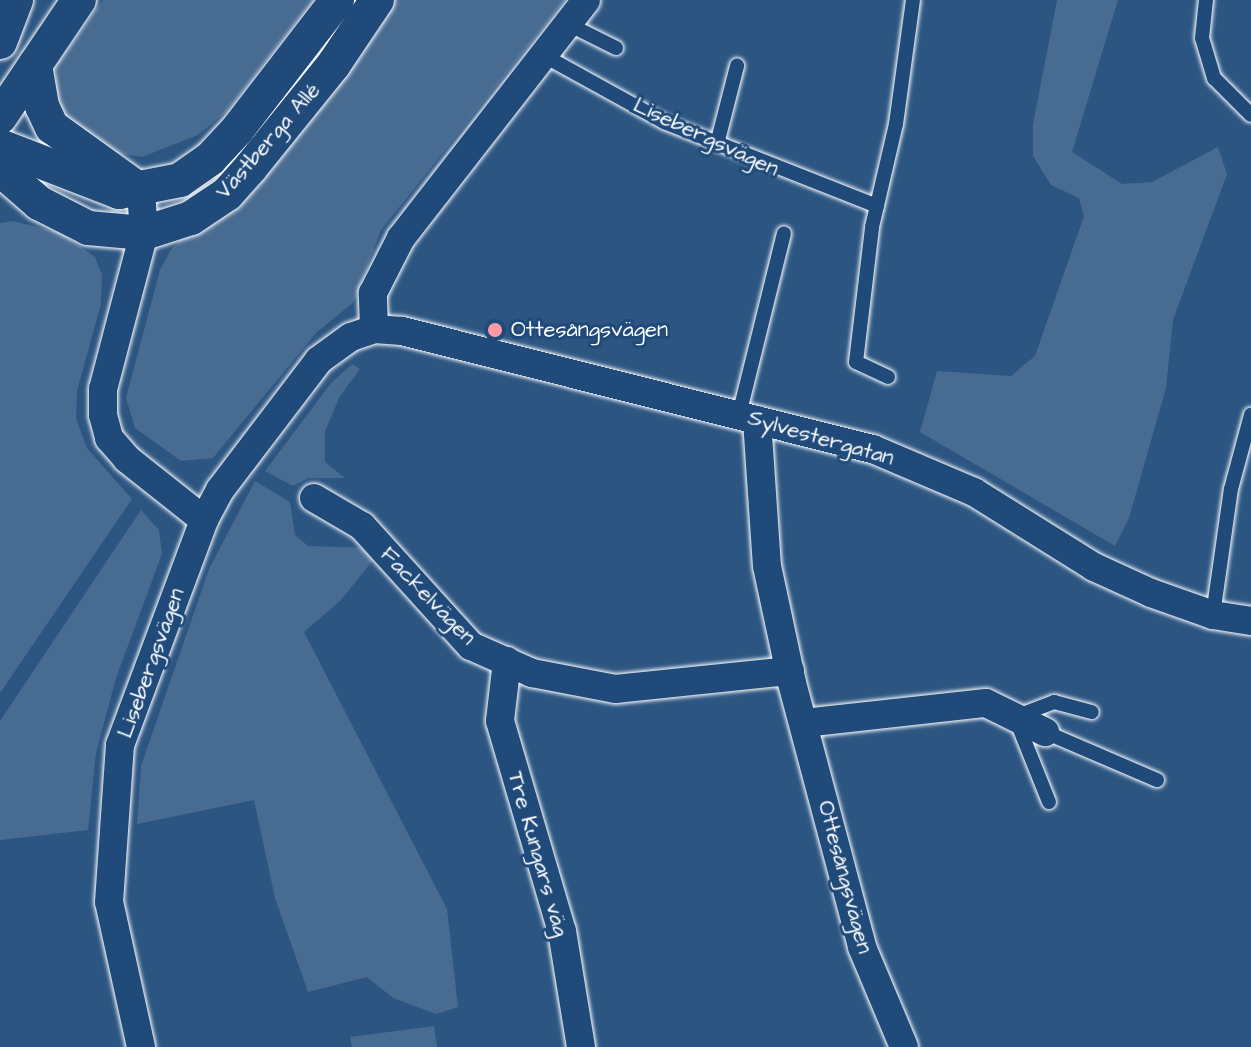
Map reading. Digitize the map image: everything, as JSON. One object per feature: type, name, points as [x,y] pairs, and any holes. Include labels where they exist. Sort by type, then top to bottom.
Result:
[{"type":"street","points":[[0,20],[15,0]]},
{"type":"street","points":[[0,42],[15,0]]},
{"type":"street","points":[[0,117],[79,0]]},
{"type":"street","name":"Västberga Allé","points":[[0,146],[97,186],[141,191],[180,180],[210,159],[337,0]]},
{"type":"street","name":"Västberga Allé","points":[[0,169],[39,203],[88,228],[144,233],[191,218],[227,194],[334,64],[377,0]]},
{"type":"street","points":[[388,330],[373,293],[401,238],[565,23],[586,0]]},
{"type":"street","points":[[35,65],[42,106],[52,127],[141,191],[144,233],[103,389],[103,415],[109,438],[127,459],[204,520]]},
{"type":"street","points":[[0,205],[39,203]]},
{"type":"street","name":"Sylvestergatan","points":[[388,330],[873,449],[974,492],[1094,567],[1213,615],[1251,621]]},
{"type":"street","name":"Lisebergsvägen","points":[[141,1047],[109,902],[120,745],[204,520],[240,462],[319,360],[351,337],[388,330]]},
{"type":"street","name":"Ottesångsvägen","points":[[748,417],[767,566],[790,671],[862,947],[904,1047]]},
{"type":"street","name":"Fackelvägen","points":[[314,498],[362,526],[471,646],[532,673],[615,689],[790,671]]},
{"type":"street","name":"Tre Kungars väg","points":[[507,661],[500,721],[562,931],[581,1047]]},
{"type":"street","points":[[804,723],[986,703],[1045,732]]},
{"type":"lane","points":[[888,377],[856,362],[877,206],[896,124],[913,0]]},
{"type":"lane","points":[[1206,0],[1202,38],[1214,78],[1251,115]]},
{"type":"lane","points":[[565,23],[616,48]]},
{"type":"lane","name":"Lisebergsvägen","points":[[541,54],[664,122],[877,206]]},
{"type":"lane","points":[[717,144],[737,66]]},
{"type":"lane","points":[[748,417],[784,233]]},
{"type":"lane","points":[[1213,615],[1231,489],[1251,415]]},
{"type":"lane","points":[[1049,802],[1015,717],[1054,702],[1092,712]]},
{"type":"lane","points":[[1045,732],[1157,780]]},
{"type":"shaded area","points":[[103,0],[313,0],[228,110],[198,135],[142,157],[93,149],[56,107],[56,66]]},
{"type":"shaded area","points":[[395,0],[565,0],[381,230],[354,302],[316,333],[213,458],[181,461],[135,428],[126,398],[160,270],[170,251]]},
{"type":"shaded area","points":[[1057,0],[1118,0],[1072,152],[1122,184],[1152,182],[1218,147],[1227,174],[1173,320],[1166,388],[1129,518],[1115,546],[920,432],[937,371],[1011,376],[1035,356],[1084,216],[1079,198],[1051,185],[1033,156],[1033,124]]},
{"type":"shaded area","points":[[13,221],[61,233],[95,257],[102,275],[101,304],[77,391],[76,418],[87,448],[132,499],[0,693],[0,223]]},
{"type":"shaded area","points":[[352,364],[360,369],[340,396],[325,431],[325,462],[345,478],[308,478],[293,486],[265,471],[331,383]]},
{"type":"shaded area","points":[[255,481],[290,502],[295,535],[308,546],[376,548],[375,558],[340,601],[304,632],[447,909],[458,1007],[436,1014],[393,998],[367,977],[308,992],[275,898],[254,800],[137,824],[141,766],[209,569]]},
{"type":"shaded area","points":[[141,510],[159,530],[162,554],[116,678],[96,753],[88,830],[0,840],[0,721]]},
{"type":"shaded area","points":[[434,1026],[437,1047],[352,1047],[350,1037]]},
{"type":"place","name":"Ottesångsvägen","points":[[495,330]]}]
